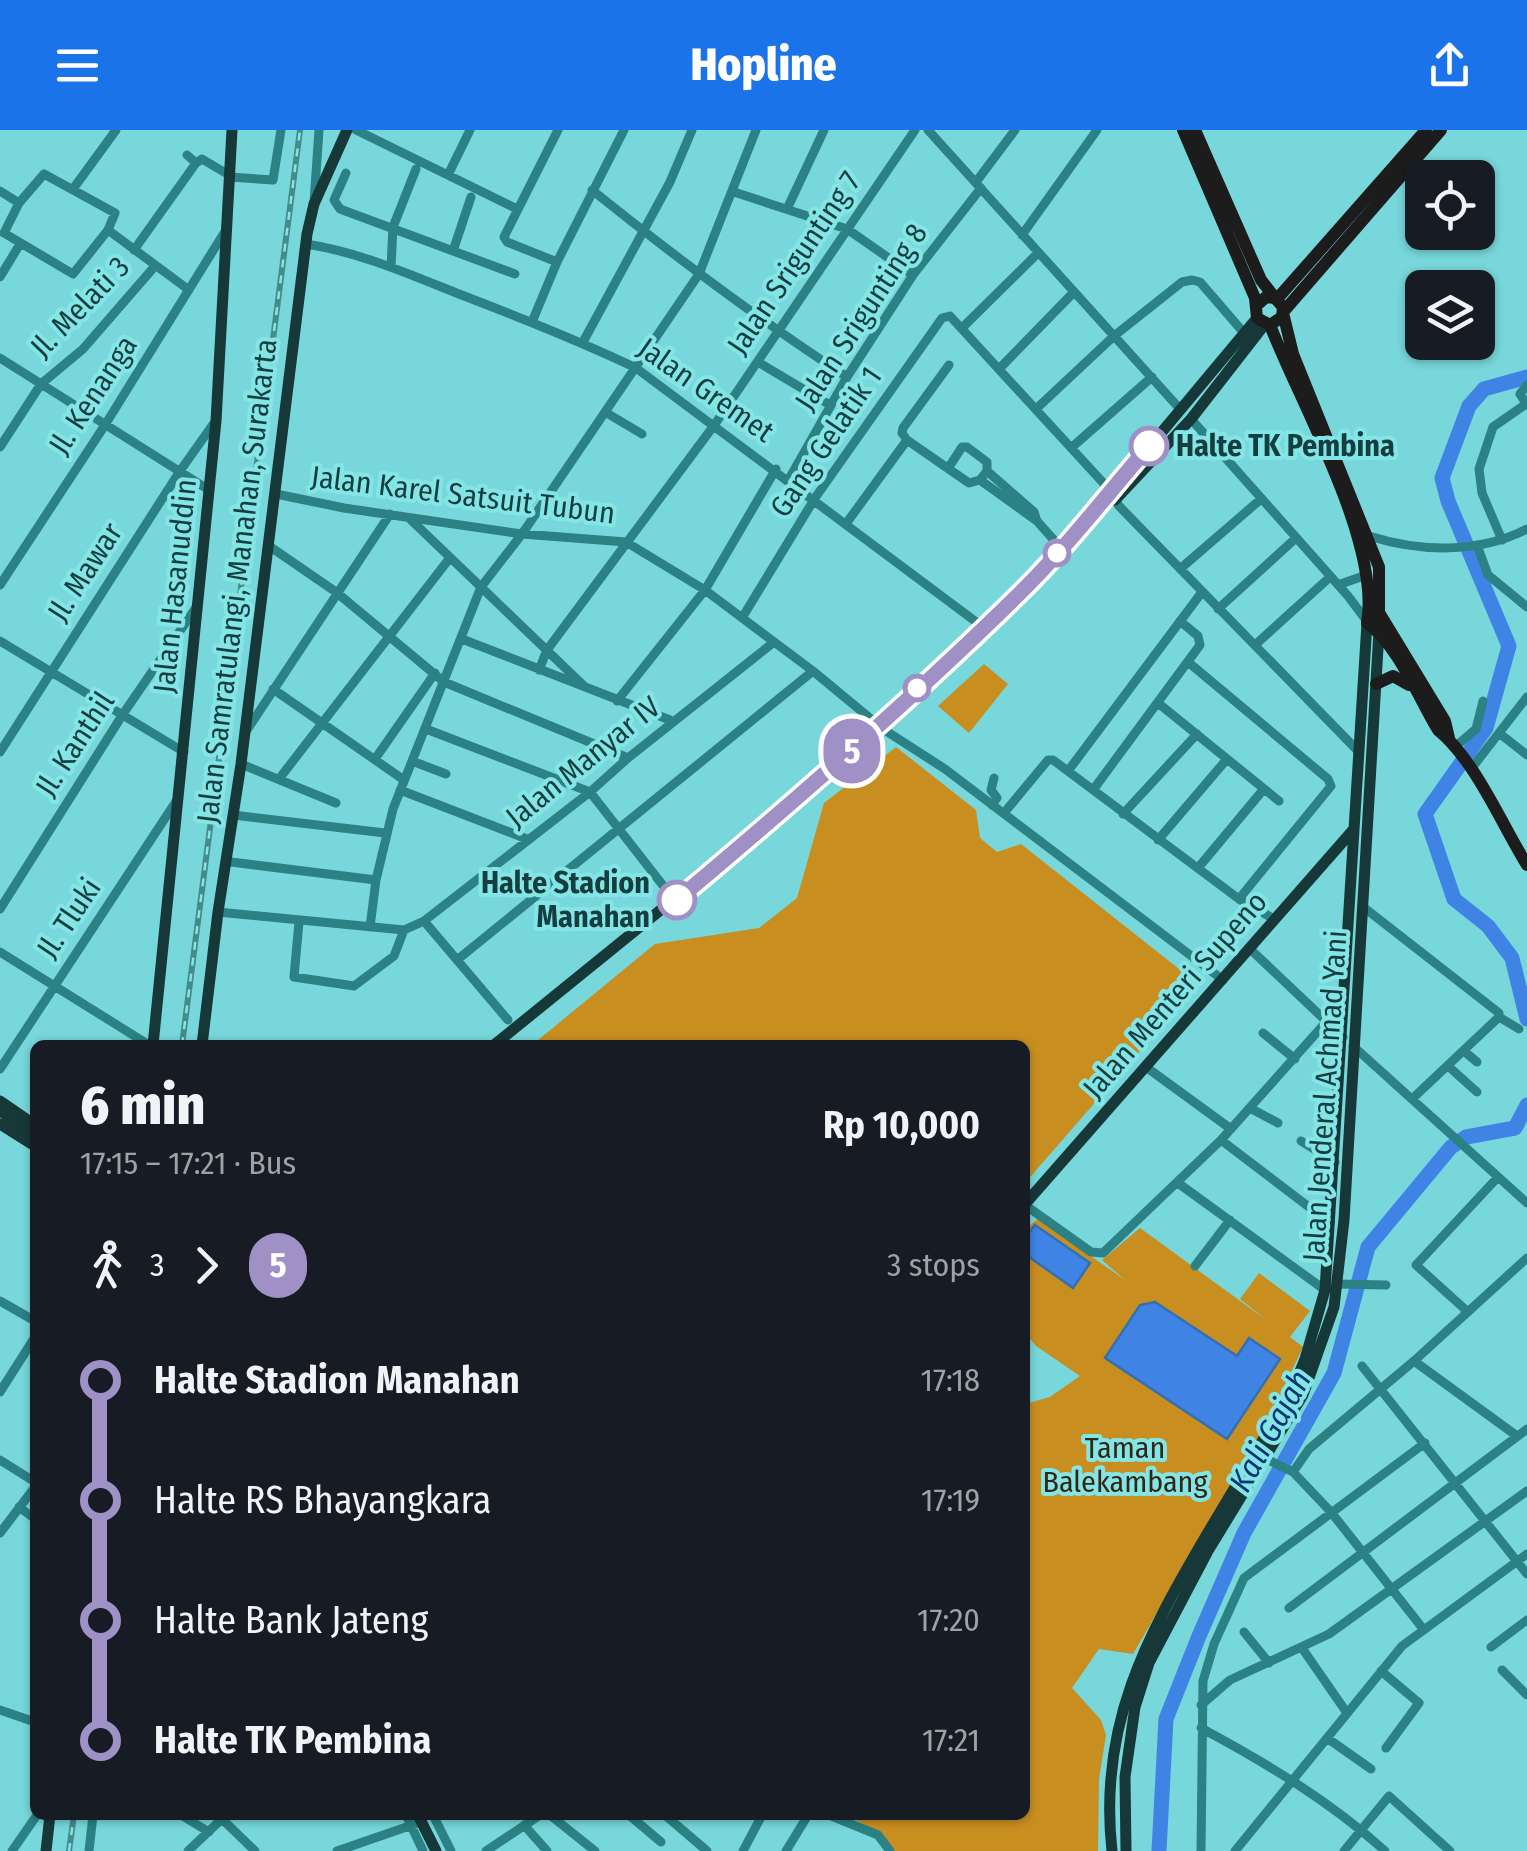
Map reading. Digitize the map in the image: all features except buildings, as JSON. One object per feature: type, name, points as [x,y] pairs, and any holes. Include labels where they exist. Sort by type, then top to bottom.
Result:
[{"type":"highway","name":"Jalan Jenderal Achmad Yani","points":[[1184,130],[1362,545],[1373,627]]},
{"type":"highway","name":"Jalan Jenderal Achmad Yani","points":[[1194,130],[1261,280],[1280,305],[1293,354],[1368,536],[1378,568],[1369,608]]},
{"type":"highway","points":[[1396,173],[1426,130]]},
{"type":"highway","points":[[1280,305],[1266,298],[1262,318],[1277,323],[1280,305],[1396,173],[1441,130]]},
{"type":"highway","points":[[1369,608],[1445,720],[1454,746]]},
{"type":"highway","points":[[1373,627],[1438,730],[1469,767],[1526,859]]},
{"type":"highway","points":[[1376,684],[1393,676],[1412,686]]},
{"type":"main road","name":"Jalan Hasanuddin","points":[[149,1040],[180,796],[195,608],[210,490],[232,130]]},
{"type":"main road","name":"Jalan Samratulangi, Manahan, Surakarta","points":[[203,1040],[306,244],[314,204],[347,130]]},
{"type":"main road","points":[[1110,497],[1244,333],[1262,318]]},
{"type":"main road","points":[[500,1040],[800,797],[880,727],[1019,594],[1190,419],[1262,318]]},
{"type":"main road","name":"Jalan Jenderal Achmad Yani","points":[[1126,1851],[1125,1777],[1135,1707],[1149,1663],[1208,1552],[1309,1380],[1341,1284],[1348,1042],[1360,826],[1376,684],[1373,627]]},
{"type":"main road","name":"Jalan Jenderal Achmad Yani","points":[[1112,1851],[1114,1753],[1136,1664],[1158,1618],[1264,1458],[1306,1359],[1325,1290],[1362,906],[1358,750],[1373,627]]},
{"type":"main road","points":[[492,1040],[672,897],[866,730],[880,727]]},
{"type":"main road","name":"Jalan Menteri Supeno","points":[[1030,1198],[1360,826]]},
{"type":"main road","points":[[0,1101],[30,1122]]},
{"type":"main road","points":[[0,1111],[30,1131]]},
{"type":"main road","points":[[0,1124],[30,1143]]},
{"type":"main road","points":[[46,1851],[49,1820]]},
{"type":"main road","points":[[418,1820],[442,1849]]},
{"type":"street","points":[[73,188],[116,130]]},
{"type":"street","points":[[134,250],[191,159],[202,159],[229,176],[274,179],[281,130]]},
{"type":"street","points":[[314,204],[320,130]]},
{"type":"street","points":[[356,130],[517,209]]},
{"type":"street","points":[[448,176],[470,130]]},
{"type":"street","points":[[558,130],[504,233],[508,242],[558,262]]},
{"type":"street","points":[[532,322],[624,130]]},
{"type":"street","points":[[583,342],[676,169],[692,130]]},
{"type":"street","points":[[370,927],[385,833],[482,588],[699,274],[756,130]]},
{"type":"street","points":[[787,209],[824,130]]},
{"type":"street","name":"Jalan Srigunting 7","points":[[540,670],[547,650],[715,424],[915,130]]},
{"type":"street","points":[[928,130],[1180,409]]},
{"type":"street","name":"Jalan Srigunting 8","points":[[789,479],[847,376],[913,274],[1015,130]]},
{"type":"street","points":[[1022,235],[1097,130]]},
{"type":"street","points":[[391,267],[392,227],[416,169]]},
{"type":"street","points":[[346,173],[334,205],[515,274]]},
{"type":"street","points":[[44,174],[73,188],[115,213],[108,230],[73,274],[3,231],[19,202],[44,174]]},
{"type":"street","points":[[0,190],[19,202]]},
{"type":"street","points":[[592,190],[778,332],[847,376]]},
{"type":"street","points":[[734,192],[847,229],[913,274]]},
{"type":"street","points":[[453,251],[471,197]]},
{"type":"street","points":[[108,230],[189,290]]},
{"type":"street","name":"Jl. Kenanga","points":[[0,585],[226,230]]},
{"type":"street","points":[[0,278],[20,244]]},
{"type":"street","name":"Jalan Gremet","points":[[306,244],[391,267],[583,342],[636,368],[983,627]]},
{"type":"street","points":[[1038,252],[963,327],[1110,497],[1358,750]]},
{"type":"street","name":"Jl. Melati 3","points":[[0,447],[41,384],[83,349],[155,266]]},
{"type":"street","points":[[1036,409],[1114,336],[1182,282],[1200,282],[1244,333]]},
{"type":"street","points":[[1000,368],[1074,292]]},
{"type":"street","name":"Gang Gelatik 1","points":[[742,618],[815,498],[942,318],[950,316],[963,327]]},
{"type":"street","points":[[0,358],[210,490]]},
{"type":"street","points":[[758,362],[830,406]]},
{"type":"street","points":[[949,366],[902,433],[970,483],[984,476]]},
{"type":"street","points":[[1071,448],[1152,378]]},
{"type":"street","points":[[1502,540],[1482,492],[1479,469],[1493,428],[1527,404],[1520,394],[1527,385]]},
{"type":"street","points":[[605,412],[642,434]]},
{"type":"street","points":[[1190,419],[1338,585],[1369,608],[1373,627]]},
{"type":"street","name":"Jl. Mawar","points":[[0,752],[216,421]]},
{"type":"street","points":[[848,521],[907,440]]},
{"type":"street","points":[[949,468],[966,446],[986,462],[984,476]]},
{"type":"street","points":[[618,702],[705,590],[776,469]]},
{"type":"street","points":[[984,476],[1037,521],[1061,548]]},
{"type":"street","name":"Jalan Karel Satsuit Tubun","points":[[276,494],[522,534],[626,542],[705,590],[814,671],[880,727],[992,805],[1223,980]]},
{"type":"street","points":[[1180,570],[1261,499]]},
{"type":"street","points":[[244,736],[390,514]]},
{"type":"street","points":[[408,517],[589,690]]},
{"type":"street","points":[[1368,536],[1411,546],[1462,547],[1502,540],[1527,529]]},
{"type":"street","points":[[1218,609],[1296,538]]},
{"type":"street","points":[[1476,546],[1489,576],[1527,607]]},
{"type":"street","points":[[272,548],[390,634],[444,682],[628,758]]},
{"type":"street","points":[[279,779],[449,559]]},
{"type":"street","points":[[1338,585],[1366,574]]},
{"type":"street","points":[[1255,645],[1330,576]]},
{"type":"street","points":[[1068,771],[1202,592]]},
{"type":"street","name":"Jl. Kanthil","points":[[0,909],[195,608]]},
{"type":"street","points":[[1093,790],[1188,662],[1200,640],[1180,620]]},
{"type":"street","points":[[462,640],[670,720]]},
{"type":"street","points":[[0,641],[184,752]]},
{"type":"street","name":"Jalan Manyar IV","points":[[404,930],[424,921],[590,792],[774,642]]},
{"type":"street","points":[[1188,662],[1328,779],[1330,786],[1239,899]]},
{"type":"street","points":[[457,960],[814,671]]},
{"type":"street","points":[[375,760],[434,673]]},
{"type":"street","points":[[273,690],[375,760],[402,785],[527,839]]},
{"type":"street","points":[[1469,767],[1527,697]]},
{"type":"street","points":[[1454,746],[1476,728],[1483,702]]},
{"type":"street","points":[[1158,703],[1279,801]]},
{"type":"street","points":[[426,729],[590,792],[672,897]]},
{"type":"street","points":[[1499,733],[1527,754]]},
{"type":"street","points":[[1123,814],[1197,734]]},
{"type":"street","points":[[1158,840],[1227,759]]},
{"type":"street","points":[[412,760],[446,774]]},
{"type":"street","points":[[1004,814],[1048,760],[1239,899],[1274,919]]},
{"type":"street","points":[[241,764],[336,802]]},
{"type":"street","points":[[992,805],[997,798],[990,790],[994,778]]},
{"type":"street","points":[[1198,868],[1264,790]]},
{"type":"street","name":"Jl. Tluki","points":[[0,1070],[180,796]]},
{"type":"street","points":[[233,815],[385,833]]},
{"type":"street","points":[[231,862],[376,880]]},
{"type":"street","points":[[1362,906],[1519,1028]]},
{"type":"street","points":[[218,912],[404,930],[394,956],[354,986],[294,977],[299,922]]},
{"type":"street","points":[[424,921],[508,1020]]},
{"type":"street","points":[[1250,949],[1348,1042],[1526,1199]]},
{"type":"street","points":[[0,952],[142,1040]]},
{"type":"street","points":[[1412,1098],[1499,1014]]},
{"type":"street","points":[[1030,1208],[1099,1254],[1178,1183],[1327,1021]]},
{"type":"street","points":[[1263,1034],[1294,1059]]},
{"type":"street","points":[[1464,1050],[1476,1062]]},
{"type":"street","points":[[1448,1066],[1476,1092]]},
{"type":"street","points":[[1146,1067],[1230,1129]]},
{"type":"street","points":[[1250,1108],[1278,1123]]},
{"type":"street","points":[[1220,1140],[1332,1224]]},
{"type":"street","points":[[1301,1140],[1335,1162]]},
{"type":"street","points":[[1468,1312],[1416,1264],[1498,1176]]},
{"type":"street","points":[[1178,1183],[1325,1290]]},
{"type":"street","points":[[1195,1266],[1230,1220]]},
{"type":"street","points":[[1292,1472],[1309,1449],[1524,1265]]},
{"type":"street","points":[[1341,1284],[1386,1285]]},
{"type":"street","points":[[0,1301],[30,1318]]},
{"type":"street","points":[[1,1388],[30,1344]]},
{"type":"street","points":[[1414,1362],[1517,1436]]},
{"type":"street","points":[[1362,1366],[1527,1574]]},
{"type":"street","points":[[1290,1608],[1527,1429]]},
{"type":"street","points":[[1201,1851],[1203,1681],[1214,1644],[1244,1578],[1425,1443]]},
{"type":"street","points":[[1264,1458],[1292,1472],[1331,1512],[1424,1630]]},
{"type":"street","points":[[0,1460],[30,1481]]},
{"type":"street","points":[[1202,1705],[1220,1686],[1329,1634],[1527,1491]]},
{"type":"street","points":[[0,1532],[30,1492]]},
{"type":"street","points":[[20,1507],[30,1515]]},
{"type":"street","points":[[1236,1851],[1385,1666],[1424,1630],[1527,1554]]},
{"type":"street","points":[[1491,1646],[1527,1620]]},
{"type":"street","points":[[1244,1632],[1269,1663]]},
{"type":"street","points":[[1302,1648],[1347,1713]]},
{"type":"street","points":[[1385,1666],[1419,1703],[1386,1748]]},
{"type":"street","points":[[1502,1670],[1527,1695]]},
{"type":"street","points":[[0,1710],[30,1720]]},
{"type":"street","points":[[1201,1728],[1292,1781],[1361,1829],[1385,1851]]},
{"type":"street","points":[[1327,1738],[1371,1769]]},
{"type":"street","points":[[1344,1851],[1385,1798],[1392,1796],[1450,1851]]},
{"type":"street","points":[[12,1851],[34,1820]]},
{"type":"street","points":[[88,1851],[92,1820]]},
{"type":"street","points":[[189,1820],[209,1832]]},
{"type":"street","points":[[188,1851],[221,1820]]},
{"type":"street","points":[[227,1820],[255,1851]]},
{"type":"street","points":[[337,1851],[411,1820]]},
{"type":"street","points":[[416,1820],[423,1851]]},
{"type":"street","points":[[435,1820],[442,1849]]},
{"type":"street","points":[[486,1851],[532,1820]]},
{"type":"street","points":[[556,1820],[595,1851]]},
{"type":"street","points":[[635,1820],[661,1842]]},
{"type":"street","points":[[671,1820],[706,1851]]},
{"type":"street","points":[[744,1851],[760,1820]]},
{"type":"street","points":[[786,1851],[805,1820]]},
{"type":"street","points":[[843,1820],[864,1828],[885,1848]]},
{"type":"street","points":[[524,1825],[548,1851]]},
{"type":"green space","points":[[984,664],[1008,684],[969,733],[938,706]]},
{"type":"green space","points":[[896,747],[976,810],[980,838],[997,852],[1021,844],[1198,984],[1030,1177],[1030,1040],[538,1040],[655,944],[759,928],[797,898],[824,803]]},
{"type":"green space","name":"Taman Balekambang","points":[[1038,1219],[1125,1280],[1102,1260],[1140,1228],[1269,1322],[1240,1299],[1259,1273],[1310,1311],[1290,1337],[1303,1347],[1266,1425],[1133,1654],[1099,1649],[1072,1688],[1101,1720],[1106,1735],[1099,1779],[1098,1851],[891,1851],[884,1835],[856,1820],[1030,1820],[1030,1403],[1050,1397],[1080,1376],[1030,1339],[1030,1225]]},
{"type":"water","points":[[1035,1225],[1090,1263],[1073,1288],[1030,1258],[1030,1232]]},
{"type":"water","points":[[1155,1302],[1237,1356],[1249,1338],[1280,1359],[1227,1439],[1105,1358],[1140,1305]]},
{"type":"waterway","name":"Kali Gajah","points":[[1527,377],[1484,389],[1469,406],[1442,478],[1509,646],[1486,728],[1425,814],[1454,899],[1488,926],[1512,958],[1527,1019]]},
{"type":"waterway","name":"Kali Gajah","points":[[1159,1851],[1166,1719],[1244,1533],[1334,1373],[1368,1247],[1451,1147],[1466,1137],[1515,1128],[1527,1105]]},
{"type":"railway","points":[[183,1040],[300,130]]},
{"type":"railway","points":[[69,1851],[73,1820]]},
{"type":"bus line","name":"5","points":[[677,900],[800,797],[1019,594],[1096,511],[1149,446]]},
{"type":"place","name":"Halte TK Pembina","points":[[1149,446]]},
{"type":"place","name":"Halte Stadion Manahan","points":[[677,900]]}]
